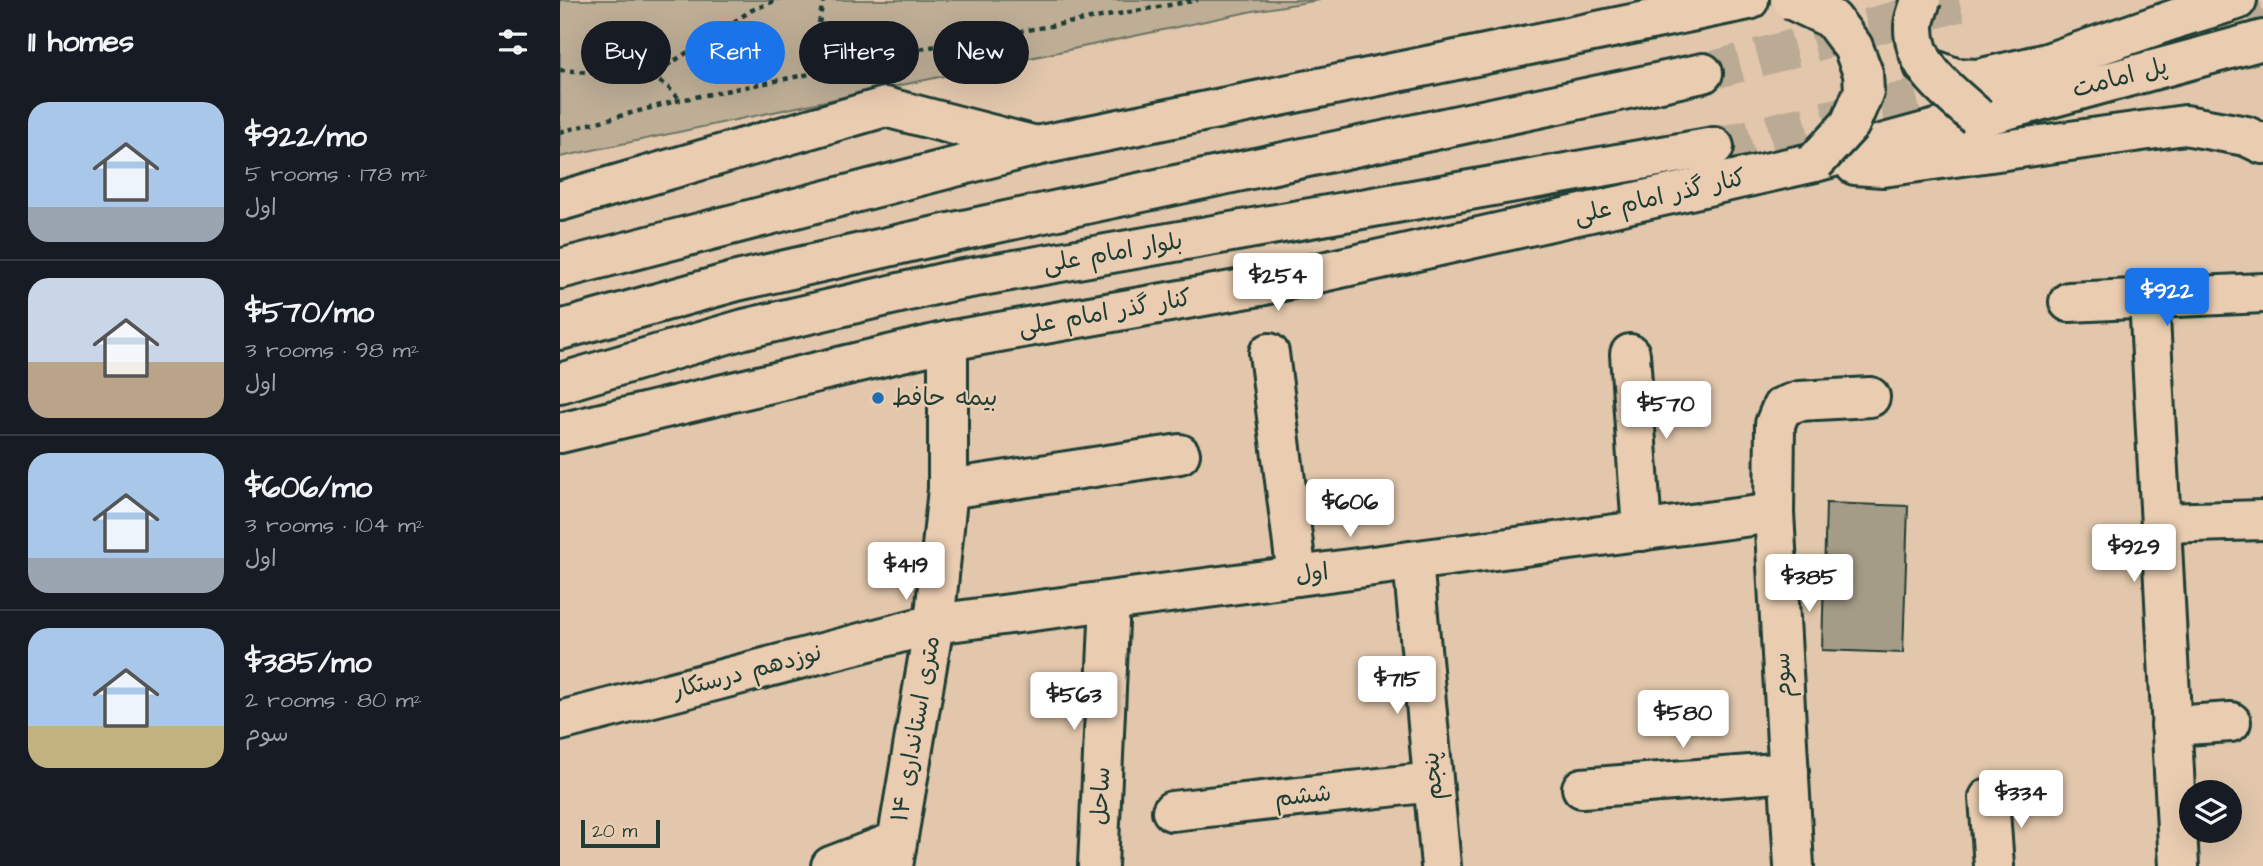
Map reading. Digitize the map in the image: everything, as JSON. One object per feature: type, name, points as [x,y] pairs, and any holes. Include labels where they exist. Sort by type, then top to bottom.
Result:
[{"type":"main road","points":[[560,269],[1036,146],[1749,0]]},
{"type":"main road","points":[[1792,0],[1832,19],[1853,47],[1863,73],[1864,91],[1850,124],[1815,162]]},
{"type":"main road","points":[[1942,0],[1917,12],[1916,48],[1924,66],[1977,117]]},
{"type":"main road","points":[[1924,66],[1955,78],[1978,79],[2047,62],[2237,0]]},
{"type":"main road","name":"پل امامت","points":[[1977,117],[2263,40]]},
{"type":"main road","name":"بلوار امام علی","points":[[560,330],[737,281],[932,237],[1703,73]]},
{"type":"main road","points":[[560,201],[885,107],[1036,146]]},
{"type":"main road","name":"کنار گذر امام علی","points":[[560,433],[948,341],[1260,286],[1815,162],[1977,117]]},
{"type":"main road","points":[[1815,162],[1883,167],[2185,125],[2246,136],[2263,144]]},
{"type":"main road","name":"بلوار امام علی","points":[[560,383],[744,329],[947,282],[1714,146]]},
{"type":"main road","points":[[2069,302],[2263,293]]},
{"type":"main road","points":[[2149,299],[2179,866]]},
{"type":"main road","points":[[560,405],[744,329]]},
{"type":"main road","name":"۱۴ متری استانداری","points":[[895,854],[934,624],[948,489],[948,341]]},
{"type":"main road","points":[[1269,353],[1297,576]]},
{"type":"main road","points":[[1630,354],[1642,531]]},
{"type":"main road","name":"سوم","points":[[1794,866],[1774,513],[1775,424],[1782,407],[1799,401],[1870,397]]},
{"type":"main road","points":[[948,489],[1180,454]]},
{"type":"main road","name":"اول","points":[[934,624],[1774,513]]},
{"type":"main road","points":[[2161,523],[2263,520]]},
{"type":"main road","name":"پنجم","points":[[1413,561],[1441,866]]},
{"type":"main road","name":"ساحل","points":[[1098,866],[1110,601]]},
{"type":"main road","name":"نوزدهم درستکار","points":[[560,721],[934,624]]},
{"type":"main road","points":[[2171,726],[2231,722]]},
{"type":"main road","points":[[1582,788],[1788,772]]},
{"type":"main road","name":"ششم","points":[[1172,811],[1433,782]]},
{"type":"main road","points":[[1989,798],[1994,866]]},
{"type":"main road","points":[[831,866],[895,854]]},
{"type":"path","points":[[671,63],[752,10],[776,0]]},
{"type":"path","points":[[820,21],[823,0]]},
{"type":"path","points":[[919,49],[1198,0]]},
{"type":"path","points":[[560,70],[581,71]]},
{"type":"path","points":[[560,132],[680,100],[799,76]]},
{"type":"path","points":[[663,84],[680,100]]},
{"type":"shaded area","points":[[560,0],[1320,0],[1253,11],[1029,58],[1029,21],[933,21],[933,78],[919,81],[919,21],[799,21],[799,84],[906,84],[560,157]]},
{"type":"building","points":[[1826,503],[1908,506],[1903,653],[1822,650]]},
{"type":"tunnel","points":[[1703,73],[1969,0]]},
{"type":"tunnel","points":[[2192,30],[2263,13]]},
{"type":"tunnel","points":[[1714,147],[1977,83]]},
{"type":"place","name":"بیمه حافط","points":[[878,398]]}]
